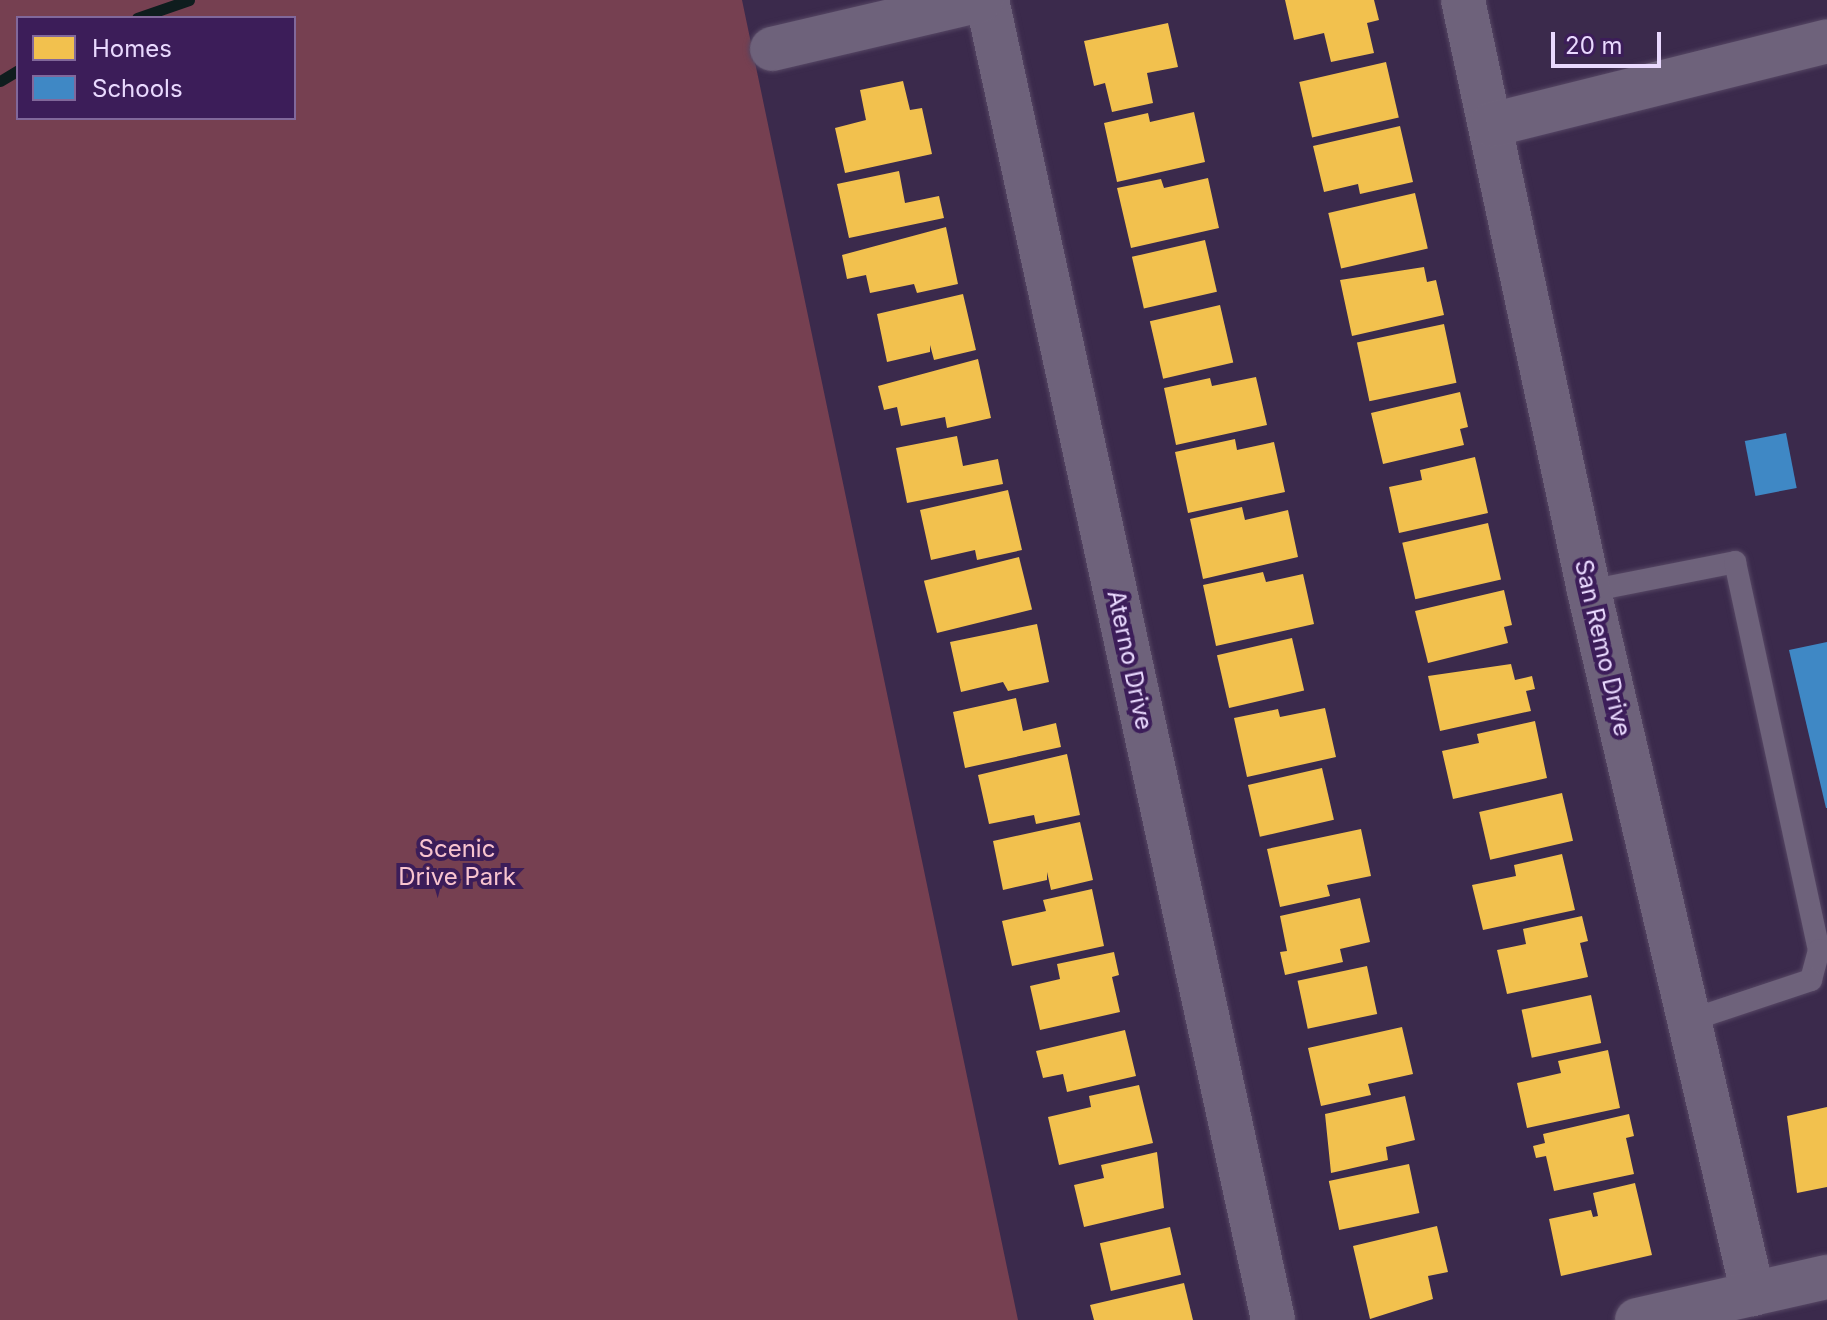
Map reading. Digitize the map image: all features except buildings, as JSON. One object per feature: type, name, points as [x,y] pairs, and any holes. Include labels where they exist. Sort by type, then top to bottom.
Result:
[{"type":"street","points":[[772,49],[981,0]]},
{"type":"street","name":"Aterno Drive","points":[[987,0],[1273,1320]]},
{"type":"street","name":"San Remo Drive","points":[[1463,0],[1589,591],[1753,1294]]},
{"type":"street","points":[[1491,125],[1827,41]]},
{"type":"street","points":[[1637,1320],[1827,1277]]},
{"type":"lane","points":[[1589,591],[1735,562],[1819,950],[1811,980],[1691,1020]]},
{"type":"green space","name":"Scenic Drive Park","points":[[0,0],[742,0],[1018,1320],[0,1320]]},
{"type":"waterway","points":[[143,16],[189,0]]},
{"type":"waterway","points":[[0,81],[16,71]]}]
